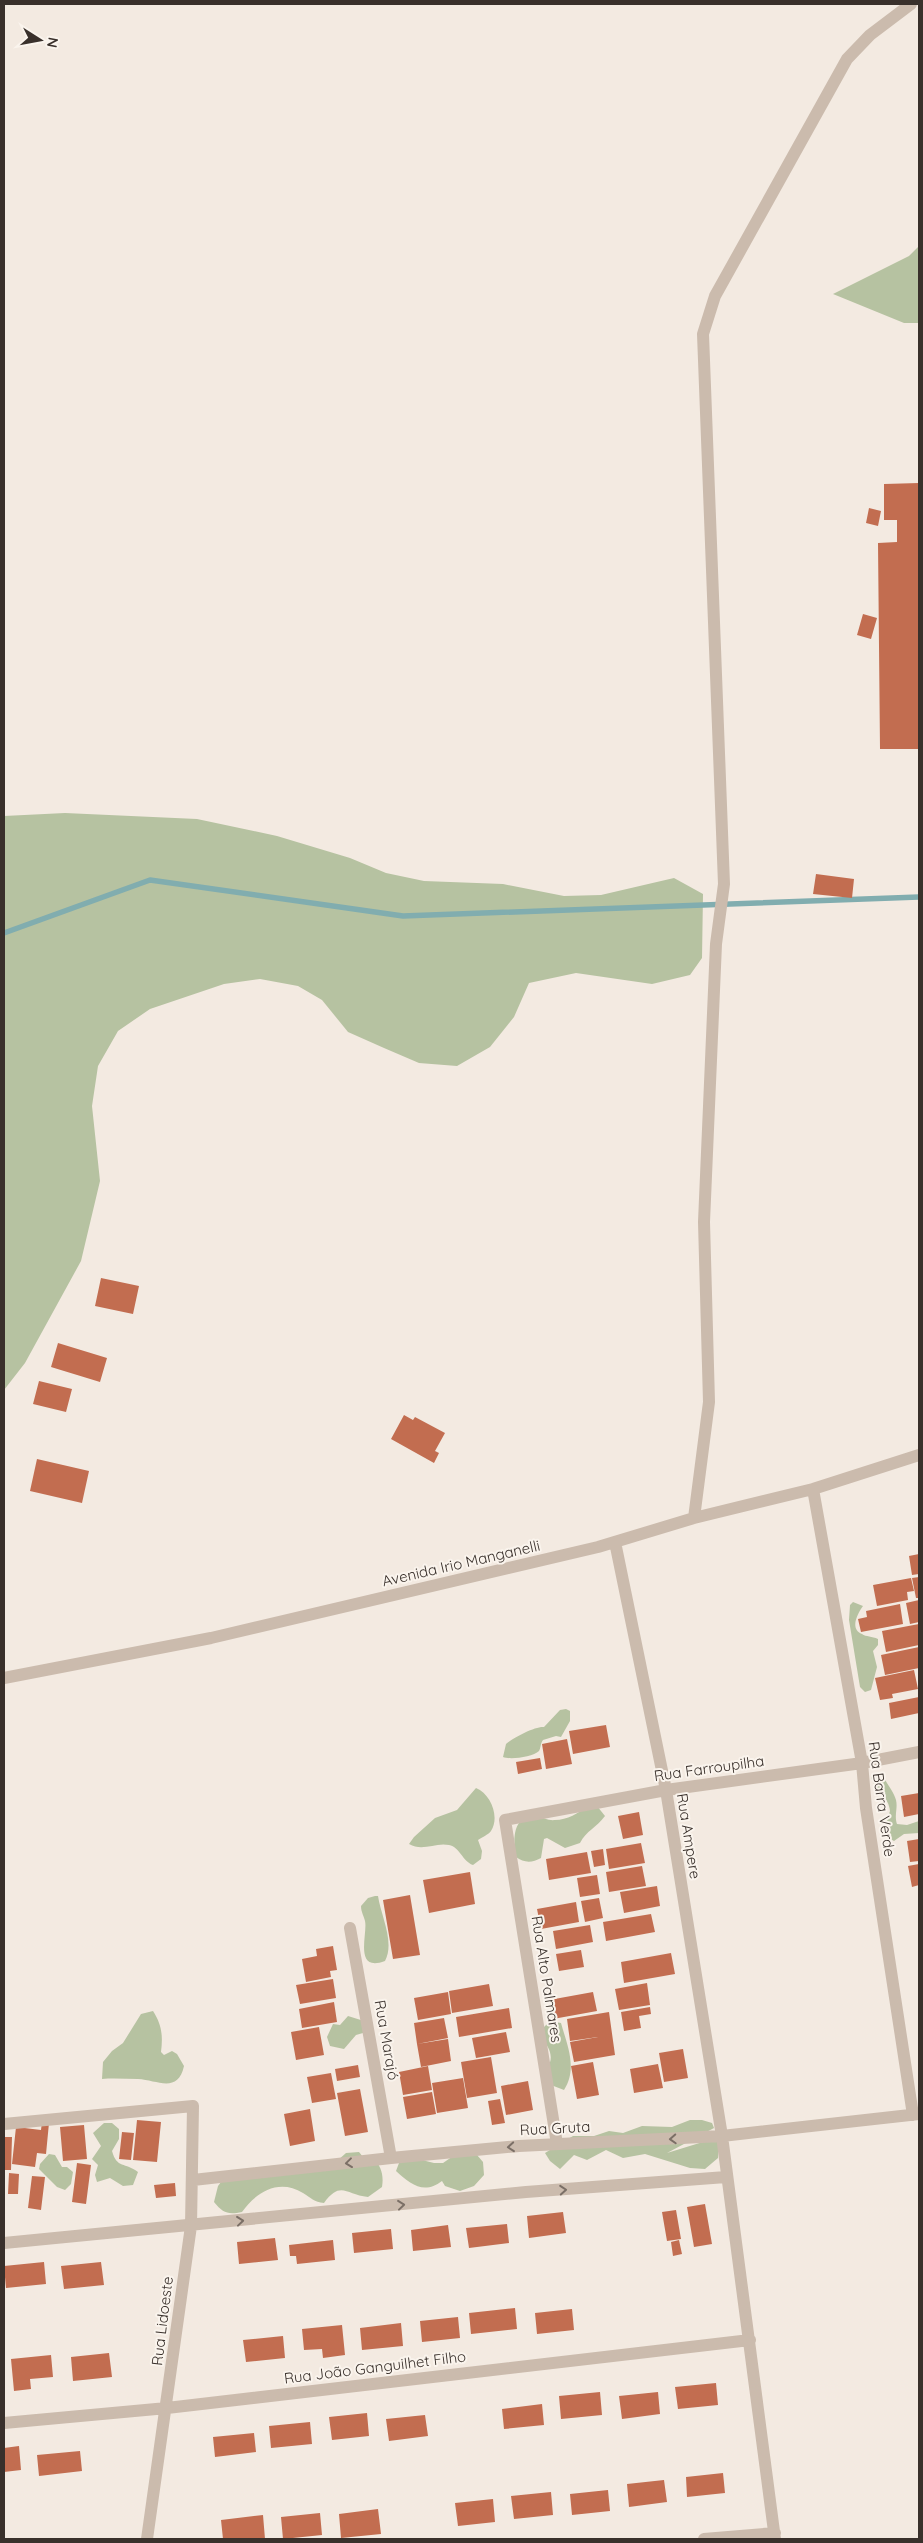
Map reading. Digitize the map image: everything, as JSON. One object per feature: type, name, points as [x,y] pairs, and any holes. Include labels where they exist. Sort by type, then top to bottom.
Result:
[{"type":"street","points":[[694,1518],[709,1402],[704,1222],[716,944],[724,884],[703,334],[715,296],[847,59],[870,34],[911,4]]},
{"type":"street","name":"Avenida Irio Manganelli","points":[[4,1678],[211,1638],[614,1542],[694,1518],[813,1489],[919,1455]]},
{"type":"street","name":"Rua Barra Verde","points":[[813,1489],[862,1762],[868,1817],[916,2115]]},
{"type":"street","name":"Rua Ampere","points":[[614,1542],[666,1790],[722,2136],[726,2178],[750,2340],[775,2536]]},
{"type":"street","name":"Rua Farroupilha","points":[[505,1820],[666,1790],[919,1752]]},
{"type":"street","name":"Rua Alto Palmares","points":[[505,1820],[557,2144]]},
{"type":"street","name":"Rua Marajó","points":[[350,1928],[392,2158]]},
{"type":"street","name":"Rua Lidoeste","points":[[4,2124],[193,2106],[191,2226],[167,2408],[147,2539]]},
{"type":"street","name":"Rua Gruta","points":[[193,2180],[392,2158],[557,2144],[722,2136],[916,2115]]},
{"type":"street","points":[[4,2244],[526,2192],[726,2178]]},
{"type":"street","name":"Rua João Ganguilhet Filho","points":[[4,2423],[167,2408],[750,2340]]},
{"type":"street","points":[[704,2539],[775,2536]]},
{"type":"green space","points":[[919,246],[919,323],[904,323],[833,294],[909,256]]},
{"type":"green space","points":[[65,813],[197,819],[277,836],[350,858],[386,873],[424,881],[503,884],[564,896],[601,895],[674,878],[703,894],[702,958],[690,975],[652,984],[576,973],[529,983],[514,1017],[490,1047],[457,1066],[419,1063],[348,1032],[322,1000],[298,986],[260,979],[224,984],[150,1009],[118,1031],[98,1066],[92,1106],[100,1181],[81,1261],[25,1363],[4,1390],[4,816]]},
{"type":"green space","points":[[853,1602],[863,1606],[855,1625],[858,1632],[878,1639],[878,1645],[873,1651],[877,1667],[871,1690],[865,1692],[860,1687],[849,1620],[850,1605]]},
{"type":"green space","points":[[566,1709],[570,1711],[570,1721],[561,1737],[556,1736],[543,1740],[539,1751],[532,1755],[516,1758],[503,1757],[506,1744],[530,1730],[544,1727],[560,1710]]},
{"type":"green space","points":[[876,1773],[882,1774],[895,1797],[897,1824],[907,1825],[919,1821],[919,1833],[904,1834],[894,1841],[882,1834],[890,1811],[887,1801],[875,1786],[871,1777]]},
{"type":"green space","points":[[476,1788],[486,1795],[490,1801],[495,1819],[491,1831],[478,1840],[482,1851],[481,1859],[473,1865],[453,1846],[444,1844],[419,1847],[409,1844],[435,1818],[457,1810]]},
{"type":"green space","points":[[587,1806],[597,1806],[605,1816],[585,1835],[580,1843],[565,1848],[547,1838],[544,1839],[541,1858],[528,1862],[516,1857],[514,1844],[516,1830],[522,1820],[528,1817],[553,1820],[564,1819],[577,1814]]},
{"type":"green space","points":[[378,1896],[389,1946],[385,1961],[375,1963],[369,1962],[365,1957],[365,1921],[361,1906],[368,1898]]},
{"type":"green space","points":[[153,2011],[161,2031],[161,2052],[164,2055],[172,2051],[177,2054],[184,2066],[181,2075],[172,2083],[138,2079],[102,2079],[103,2062],[112,2051],[123,2043],[141,2014]]},
{"type":"green space","points":[[348,2016],[364,2021],[363,2033],[356,2035],[344,2049],[330,2046],[327,2037],[333,2024],[340,2025]]},
{"type":"green space","points":[[550,2021],[561,2023],[570,2056],[570,2073],[564,2090],[551,2085],[547,2069],[551,2056],[549,2048],[541,2036],[543,2028]]},
{"type":"green space","points":[[690,2120],[702,2120],[712,2123],[714,2128],[667,2153],[719,2137],[718,2158],[705,2169],[690,2168],[645,2154],[623,2158],[606,2150],[587,2160],[574,2155],[560,2169],[550,2161],[545,2153],[573,2136],[594,2136],[609,2131],[623,2133],[642,2126],[672,2127]]},
{"type":"green space","points":[[104,2123],[112,2123],[119,2129],[119,2139],[112,2151],[119,2163],[138,2172],[133,2185],[123,2186],[110,2178],[97,2182],[95,2175],[98,2165],[92,2159],[101,2146],[93,2133]]},
{"type":"green space","points":[[359,2152],[363,2157],[374,2158],[382,2175],[382,2187],[368,2197],[340,2190],[330,2196],[324,2203],[315,2201],[294,2189],[277,2187],[269,2189],[254,2198],[242,2212],[226,2212],[220,2209],[214,2202],[218,2186],[227,2174],[337,2161],[346,2153]]},
{"type":"green space","points":[[459,2152],[477,2155],[483,2162],[484,2175],[474,2186],[460,2191],[445,2186],[442,2181],[429,2187],[418,2186],[412,2184],[396,2171],[399,2163],[414,2158],[434,2163],[443,2163]]},
{"type":"green space","points":[[49,2154],[55,2155],[62,2167],[67,2167],[73,2172],[71,2184],[65,2190],[57,2187],[39,2169],[40,2164]]},
{"type":"building","points":[[919,483],[919,749],[880,749],[878,543],[897,542],[897,520],[884,520],[884,484]]},
{"type":"building","points":[[869,508],[881,511],[878,526],[866,523]]},
{"type":"building","points":[[863,614],[877,618],[871,639],[857,635]]},
{"type":"building","points":[[816,874],[854,879],[852,898],[813,894]]},
{"type":"building","points":[[101,1278],[139,1286],[133,1314],[95,1306]]},
{"type":"building","points":[[58,1343],[107,1358],[100,1382],[51,1367]]},
{"type":"building","points":[[39,1381],[72,1389],[66,1412],[33,1404]]},
{"type":"building","points":[[404,1415],[413,1420],[415,1417],[445,1433],[435,1451],[439,1453],[434,1463],[391,1439]]},
{"type":"building","points":[[37,1459],[89,1471],[82,1503],[30,1491]]},
{"type":"building","points":[[919,1554],[919,1574],[912,1575],[909,1556]]},
{"type":"building","points":[[919,1577],[919,1598],[916,1598],[912,1578]]},
{"type":"building","points":[[911,1578],[914,1591],[907,1592],[908,1600],[877,1606],[873,1585]]},
{"type":"building","points":[[919,1600],[919,1622],[910,1624],[906,1603]]},
{"type":"building","points":[[900,1604],[903,1624],[861,1632],[858,1619],[867,1617],[866,1611]]},
{"type":"building","points":[[919,1624],[919,1645],[886,1652],[882,1631]]},
{"type":"building","points":[[919,1647],[919,1668],[885,1675],[881,1655]]},
{"type":"building","points":[[914,1670],[918,1689],[892,1694],[893,1698],[880,1700],[875,1678]]},
{"type":"building","points":[[919,1697],[919,1713],[891,1719],[889,1703]]},
{"type":"building","points":[[606,1725],[610,1747],[573,1754],[569,1731]]},
{"type":"building","points":[[567,1739],[572,1764],[546,1769],[542,1744]]},
{"type":"building","points":[[540,1758],[542,1769],[518,1774],[516,1762]]},
{"type":"building","points":[[919,1793],[919,1814],[904,1817],[901,1796]]},
{"type":"building","points":[[639,1812],[643,1835],[623,1839],[618,1816]]},
{"type":"building","points":[[919,1839],[919,1861],[910,1862],[907,1841]]},
{"type":"building","points":[[641,1843],[645,1863],[609,1869],[606,1849]]},
{"type":"building","points":[[603,1849],[605,1865],[594,1867],[591,1851]]},
{"type":"building","points":[[587,1852],[591,1873],[549,1880],[546,1859]]},
{"type":"building","points":[[919,1864],[919,1885],[912,1887],[908,1866]]},
{"type":"building","points":[[642,1866],[646,1886],[609,1892],[606,1872]]},
{"type":"building","points":[[470,1872],[475,1904],[429,1913],[423,1880]]},
{"type":"building","points":[[597,1875],[600,1894],[580,1897],[577,1878]]},
{"type":"building","points":[[657,1886],[660,1906],[624,1913],[620,1892]]},
{"type":"building","points":[[410,1895],[420,1955],[393,1959],[383,1900]]},
{"type":"building","points":[[599,1898],[603,1918],[585,1922],[581,1901]]},
{"type":"building","points":[[576,1902],[579,1922],[541,1929],[537,1909]]},
{"type":"building","points":[[651,1914],[655,1932],[606,1941],[603,1922]]},
{"type":"building","points":[[590,1925],[593,1942],[556,1949],[553,1931]]},
{"type":"building","points":[[333,1946],[337,1970],[330,1971],[331,1977],[306,1982],[302,1959],[317,1956],[316,1949]]},
{"type":"building","points":[[581,1950],[584,1967],[559,1971],[556,1954]]},
{"type":"building","points":[[671,1953],[675,1974],[624,1983],[621,1962]]},
{"type":"building","points":[[333,1979],[336,1998],[300,2004],[296,1985]]},
{"type":"building","points":[[647,1983],[650,2005],[619,2010],[615,1989]]},
{"type":"building","points":[[489,1984],[493,2006],[452,2013],[449,1991]]},
{"type":"building","points":[[448,1992],[451,2014],[418,2020],[414,1998]]},
{"type":"building","points":[[593,1992],[597,2011],[553,2019],[549,2000]]},
{"type":"building","points":[[334,2002],[337,2022],[302,2028],[299,2009]]},
{"type":"building","points":[[650,2007],[651,2014],[639,2016],[641,2028],[624,2031],[621,2012]]},
{"type":"building","points":[[509,2008],[512,2028],[459,2037],[456,2017]]},
{"type":"building","points":[[609,2012],[615,2055],[574,2062],[570,2042],[598,2037],[570,2041],[567,2019]]},
{"type":"building","points":[[444,2018],[448,2038],[417,2044],[414,2023]]},
{"type":"building","points":[[319,2027],[324,2055],[296,2060],[291,2032]]},
{"type":"building","points":[[506,2032],[510,2052],[476,2058],[472,2038]]},
{"type":"building","points":[[448,2039],[451,2061],[421,2067],[417,2044]]},
{"type":"building","points":[[683,2049],[688,2078],[664,2082],[659,2053]]},
{"type":"building","points":[[491,2057],[497,2093],[467,2098],[461,2062]]},
{"type":"building","points":[[593,2062],[599,2095],[577,2099],[571,2066]]},
{"type":"building","points":[[658,2064],[663,2088],[634,2093],[630,2069]]},
{"type":"building","points":[[358,2065],[360,2077],[337,2081],[335,2069]]},
{"type":"building","points":[[428,2066],[432,2090],[403,2095],[399,2072]]},
{"type":"building","points":[[331,2073],[336,2099],[312,2103],[307,2077]]},
{"type":"building","points":[[463,2078],[468,2108],[437,2113],[432,2083]]},
{"type":"building","points":[[528,2081],[533,2110],[506,2115],[501,2086]]},
{"type":"building","points":[[360,2089],[368,2132],[345,2136],[337,2093]]},
{"type":"building","points":[[432,2092],[436,2114],[407,2119],[403,2097]]},
{"type":"building","points":[[500,2099],[505,2123],[492,2125],[488,2101]]},
{"type":"building","points":[[310,2109],[315,2141],[290,2146],[284,2114]]},
{"type":"building","points":[[137,2120],[161,2122],[157,2162],[133,2160]]},
{"type":"building","points":[[42,2122],[49,2123],[46,2154],[37,2153],[35,2167],[12,2164],[16,2127],[41,2130]]},
{"type":"building","points":[[84,2125],[87,2159],[63,2161],[60,2127]]},
{"type":"building","points":[[122,2132],[134,2133],[131,2160],[119,2159]]},
{"type":"building","points":[[4,2137],[12,2137],[11,2170],[4,2170]]},
{"type":"building","points":[[77,2163],[91,2165],[86,2204],[72,2202]]},
{"type":"building","points":[[9,2173],[19,2174],[18,2194],[8,2194]]},
{"type":"building","points":[[32,2176],[45,2177],[41,2210],[28,2208]]},
{"type":"building","points":[[175,2183],[176,2196],[156,2198],[154,2185]]},
{"type":"building","points":[[705,2204],[712,2244],[694,2247],[687,2207]]},
{"type":"building","points":[[676,2210],[681,2239],[667,2241],[662,2212]]},
{"type":"building","points":[[563,2212],[566,2233],[529,2238],[527,2216]]},
{"type":"building","points":[[507,2224],[509,2243],[469,2248],[466,2228]]},
{"type":"building","points":[[448,2225],[451,2247],[413,2251],[411,2230]]},
{"type":"building","points":[[391,2229],[393,2249],[354,2253],[352,2233]]},
{"type":"building","points":[[275,2238],[278,2260],[239,2264],[237,2242]]},
{"type":"building","points":[[333,2240],[335,2260],[297,2264],[296,2256],[290,2256],[289,2245]]},
{"type":"building","points":[[679,2240],[682,2254],[673,2256],[671,2242]]},
{"type":"building","points":[[44,2262],[46,2284],[6,2288],[4,2266]]},
{"type":"building","points":[[101,2262],[104,2285],[64,2289],[61,2266]]},
{"type":"building","points":[[515,2308],[517,2329],[471,2334],[469,2313]]},
{"type":"building","points":[[572,2309],[574,2330],[537,2334],[535,2313]]},
{"type":"building","points":[[458,2317],[460,2338],[422,2342],[420,2321]]},
{"type":"building","points":[[401,2323],[403,2346],[362,2350],[360,2328]]},
{"type":"building","points":[[342,2325],[345,2355],[323,2358],[322,2349],[304,2350],[302,2329]]},
{"type":"building","points":[[283,2336],[285,2358],[246,2362],[243,2340]]},
{"type":"building","points":[[109,2353],[112,2377],[73,2381],[71,2357]]},
{"type":"building","points":[[51,2355],[53,2377],[30,2379],[31,2389],[14,2391],[11,2359]]},
{"type":"building","points":[[716,2383],[718,2405],[678,2409],[675,2387]]},
{"type":"building","points":[[600,2392],[602,2415],[561,2419],[559,2396]]},
{"type":"building","points":[[658,2392],[660,2414],[622,2419],[619,2396]]},
{"type":"building","points":[[542,2404],[544,2425],[504,2429],[502,2409]]},
{"type":"building","points":[[367,2413],[369,2436],[332,2440],[329,2417]]},
{"type":"building","points":[[425,2415],[428,2436],[389,2441],[386,2419]]},
{"type":"building","points":[[310,2422],[312,2444],[271,2448],[269,2426]]},
{"type":"building","points":[[254,2433],[256,2452],[215,2457],[213,2437]]},
{"type":"building","points":[[19,2446],[21,2470],[4,2472],[4,2448]]},
{"type":"building","points":[[80,2451],[82,2471],[39,2476],[37,2455]]},
{"type":"building","points":[[723,2473],[725,2493],[687,2497],[686,2477]]},
{"type":"building","points":[[664,2480],[667,2502],[629,2507],[627,2484]]},
{"type":"building","points":[[608,2490],[610,2511],[572,2515],[570,2494]]},
{"type":"building","points":[[551,2492],[553,2515],[514,2519],[511,2496]]},
{"type":"building","points":[[493,2499],[495,2522],[458,2526],[455,2503]]},
{"type":"building","points":[[378,2509],[381,2534],[341,2538],[339,2514]]},
{"type":"building","points":[[320,2513],[322,2535],[283,2539],[281,2517]]},
{"type":"building","points":[[263,2515],[265,2539],[223,2539],[221,2520]]},
{"type":"waterway","points":[[4,933],[150,880],[403,916],[919,897]]}]
